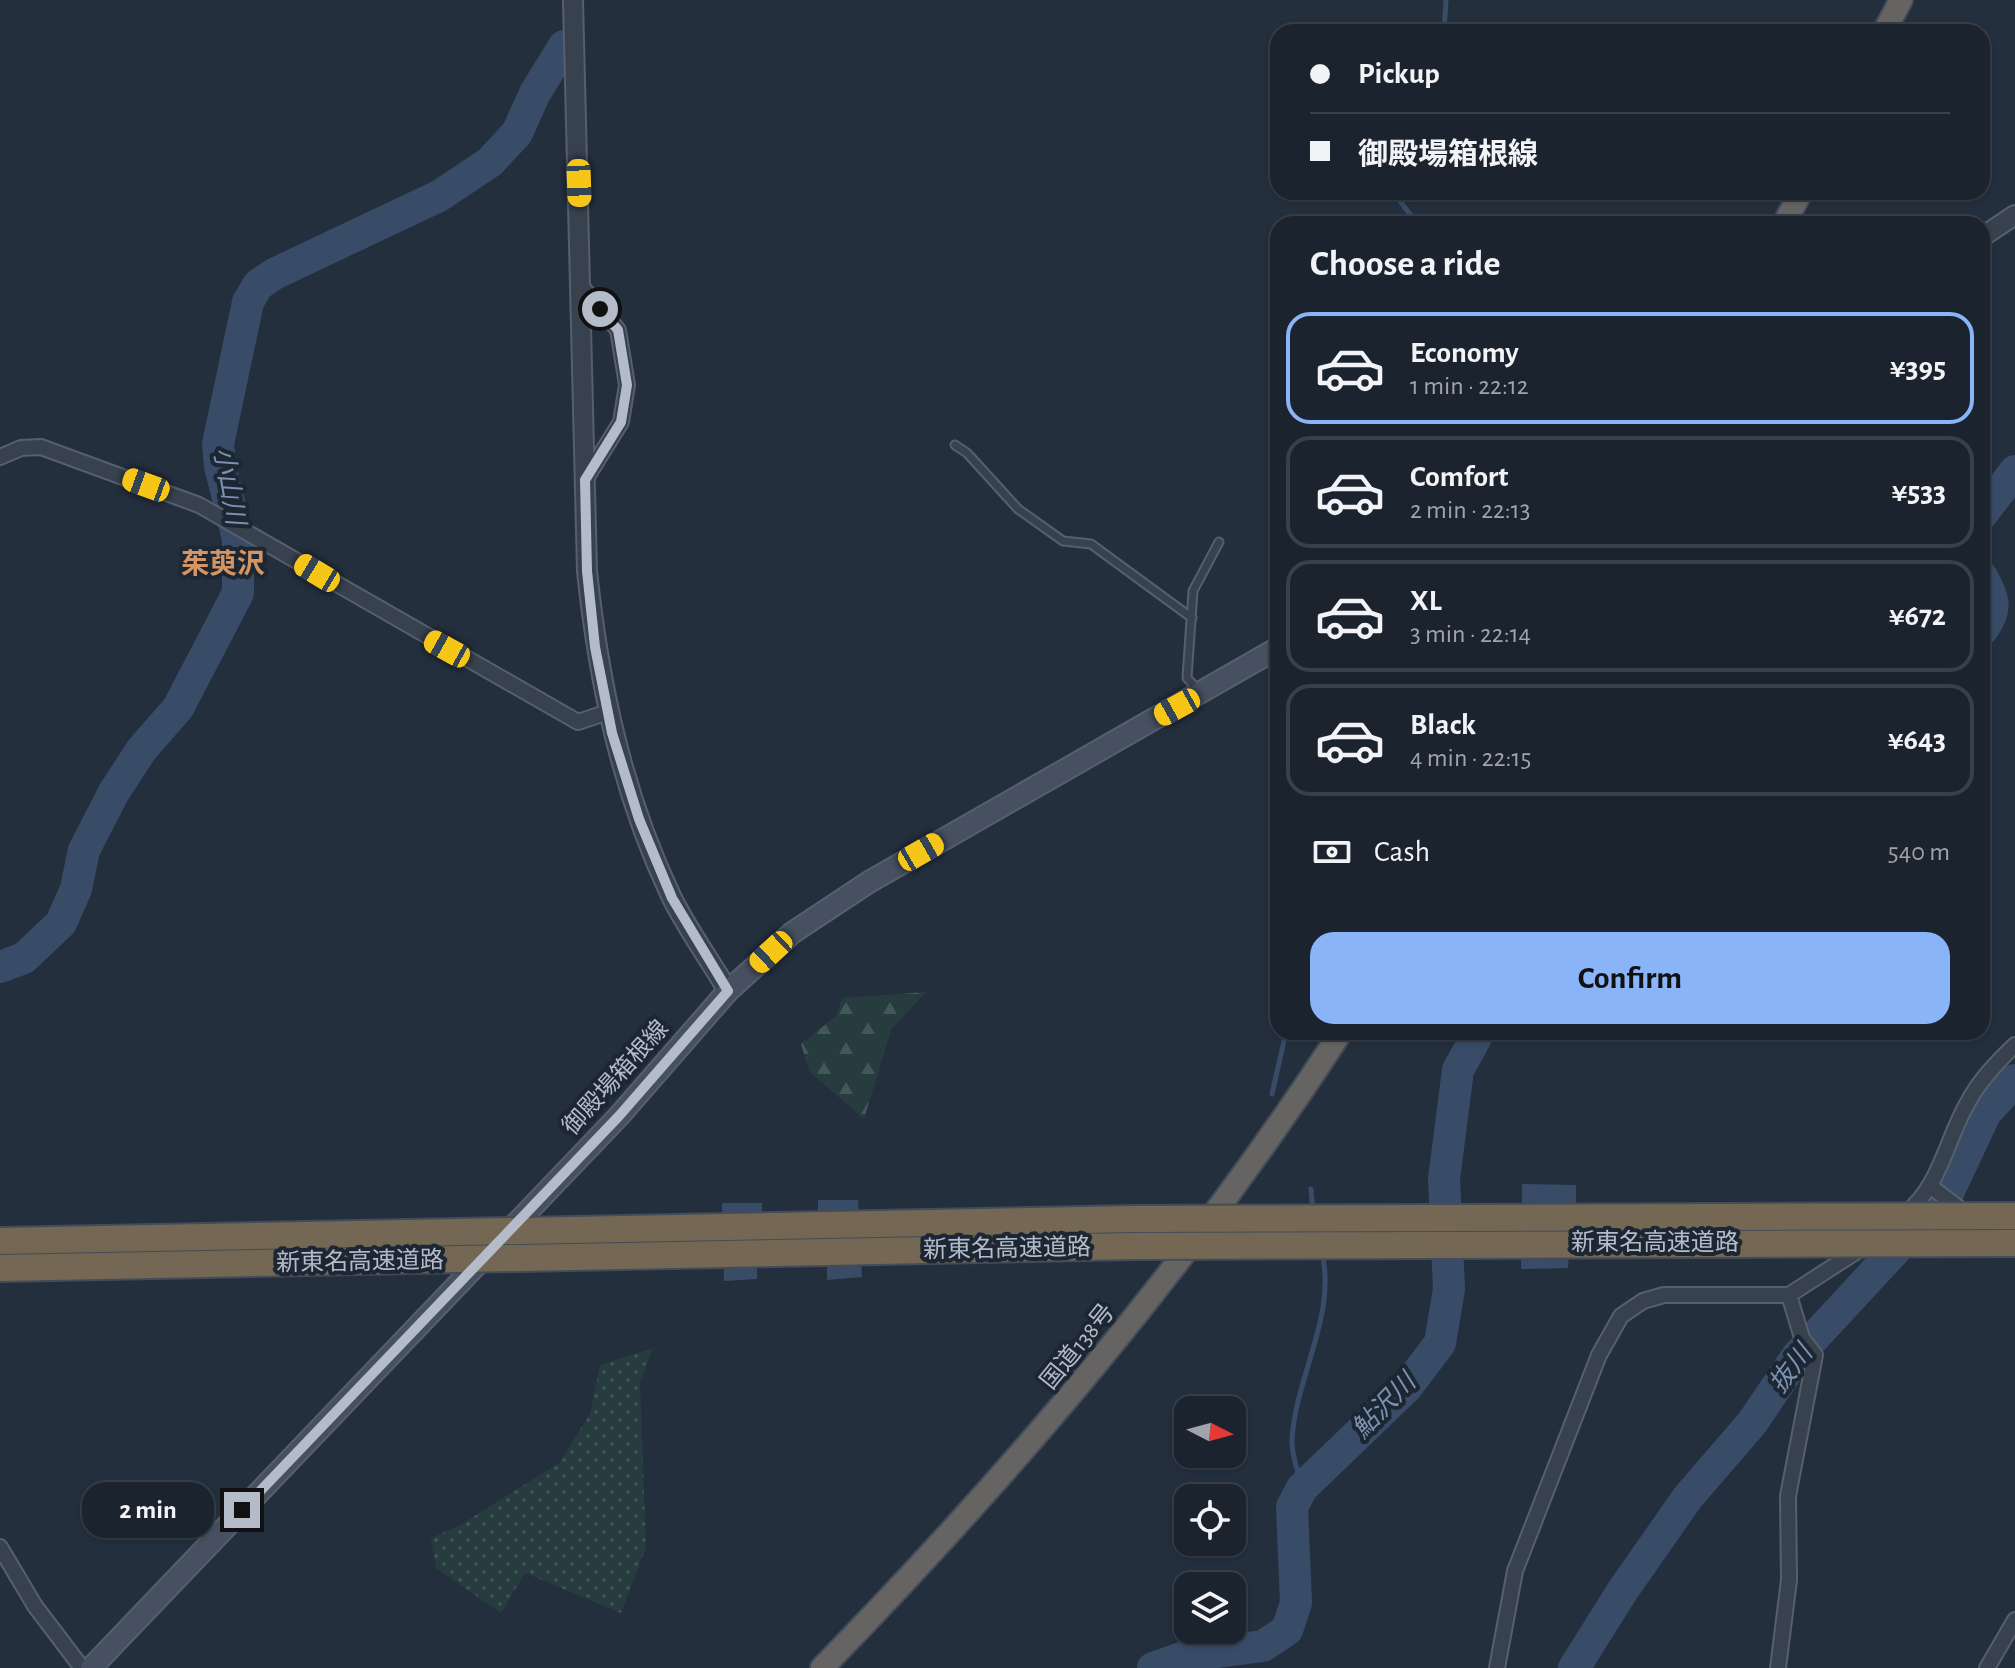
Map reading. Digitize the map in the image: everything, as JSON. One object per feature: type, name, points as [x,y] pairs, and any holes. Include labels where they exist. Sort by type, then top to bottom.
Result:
[{"type":"highway","points":[[1888,24],[1901,0]]},
{"type":"highway","name":"国道138号","points":[[822,1668],[1026,1450],[1131,1323],[1228,1197],[1336,1040]]},
{"type":"highway","name":"新東名高速道路","points":[[0,1241],[1134,1219],[2015,1216]]},
{"type":"highway","name":"新東名高速道路","points":[[0,1268],[1166,1246],[2015,1243]]},
{"type":"main road","name":"御殿場箱根線","points":[[91,1668],[619,1116],[728,991],[792,933],[869,882],[1270,653]]},
{"type":"street","points":[[573,0],[587,571],[595,647],[608,712],[639,819],[672,898],[728,991]]},
{"type":"street","points":[[1990,232],[2015,215]]},
{"type":"street","points":[[582,287],[618,330],[627,385],[621,422],[585,480]]},
{"type":"street","points":[[0,457],[21,448],[41,447],[199,505],[578,722],[608,712]]},
{"type":"street","points":[[1497,1668],[1515,1571],[1599,1355],[1621,1316],[1643,1301],[1664,1295],[1789,1295],[1844,1263],[1924,1199],[1966,1105],[1988,1071],[2015,1045]]},
{"type":"street","points":[[1930,1186],[2015,1253]]},
{"type":"street","points":[[1778,1668],[1789,1580],[1788,1496],[1815,1355],[1802,1338],[1789,1295]]},
{"type":"street","points":[[0,1547],[35,1606],[82,1668]]},
{"type":"street","points":[[1987,1668],[2015,1620]]},
{"type":"lane","points":[[955,445],[967,453],[1018,509],[1063,541],[1091,544],[1192,618]]},
{"type":"lane","points":[[1201,693],[1187,678],[1193,591],[1219,542]]},
{"type":"green space","points":[[926,992],[891,1030],[864,1119],[809,1071],[801,1044],[836,1016],[842,998]]},
{"type":"green space","points":[[653,1348],[640,1383],[646,1548],[621,1613],[525,1573],[501,1613],[436,1568],[431,1538],[457,1527],[559,1463],[590,1414],[600,1365]]},
{"type":"water","points":[[1522,1184],[1576,1185],[1576,1251],[1569,1253],[1568,1268],[1521,1269]]},
{"type":"water","points":[[818,1200],[858,1200],[862,1277],[827,1280],[827,1263],[818,1262]]},
{"type":"water","points":[[722,1203],[762,1203],[764,1264],[757,1266],[757,1279],[724,1281]]},
{"type":"waterway","points":[[1444,24],[1446,0]]},
{"type":"waterway","name":"小山川","points":[[0,967],[24,958],[61,923],[76,889],[84,850],[114,792],[142,749],[178,708],[238,593],[238,539],[220,466],[218,444],[248,302],[258,285],[274,274],[439,196],[490,162],[517,133],[535,93],[564,46]]},
{"type":"waterway","points":[[1400,200],[1411,216]]},
{"type":"waterway","name":"鮎沢川","points":[[1990,504],[2015,471]]},
{"type":"waterway","name":"鮎沢川","points":[[1990,595],[1990,616]]},
{"type":"waterway","points":[[1272,1094],[1284,1040]]},
{"type":"waterway","name":"鮎沢川","points":[[1153,1668],[1187,1656],[1263,1646],[1287,1630],[1296,1603],[1292,1507],[1302,1488],[1406,1388],[1440,1343],[1449,1289],[1444,1179],[1458,1070],[1475,1040]]},
{"type":"waterway","name":"抜川","points":[[1574,1668],[1623,1590],[1688,1497],[1752,1423],[1798,1355],[1948,1193],[1985,1114],[2015,1080]]},
{"type":"waterway","points":[[1311,1189],[1313,1212]]},
{"type":"waterway","points":[[1302,1488],[1292,1440],[1300,1393],[1324,1300],[1322,1253]]},
{"type":"district","name":"茱萸沢","points":[[223,565]]},
{"type":"route","points":[[242,1510],[619,1116],[728,991],[672,898],[639,819],[612,733],[595,647],[587,571],[585,480],[621,422],[627,385],[618,330],[600,309]]}]
